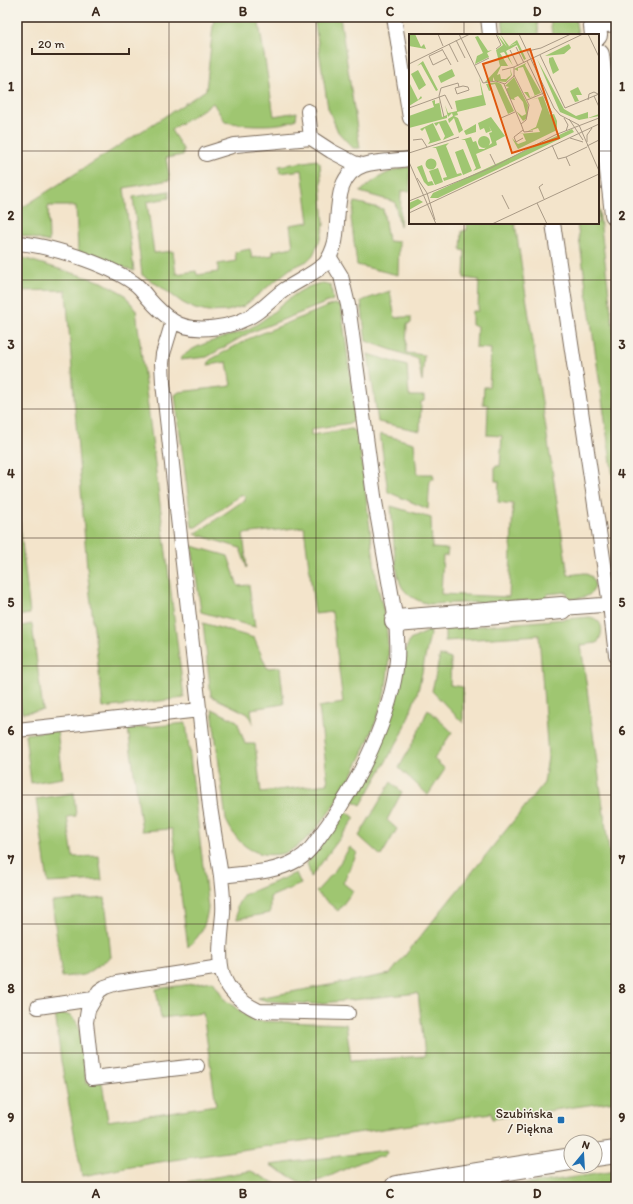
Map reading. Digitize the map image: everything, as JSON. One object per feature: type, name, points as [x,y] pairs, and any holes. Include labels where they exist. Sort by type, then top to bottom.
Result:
[{"type":"street","points":[[599,64],[616,214]]},
{"type":"street","points":[[396,621],[562,608]]},
{"type":"street","points":[[603,1154],[616,1152]]},
{"type":"street","points":[[396,1187],[563,1160]]},
{"type":"lane","points":[[394,17],[409,112]]},
{"type":"lane","points":[[488,17],[490,34]]},
{"type":"lane","points":[[308,111],[310,138]]},
{"type":"lane","points":[[206,154],[235,145],[310,138],[354,163],[363,165],[409,159]]},
{"type":"lane","points":[[17,242],[65,253],[122,276],[134,283],[161,311],[173,321],[187,327],[201,329],[234,323],[256,313],[288,288],[319,270],[330,258],[335,242],[341,190],[345,181],[352,173],[363,165]]},
{"type":"lane","points":[[553,224],[613,605],[616,655]]},
{"type":"lane","points":[[221,876],[276,868],[297,860],[308,852],[344,803],[374,741],[390,696],[397,660],[396,621],[374,496],[348,305],[341,276],[330,258]]},
{"type":"lane","points":[[173,321],[163,354],[162,370],[210,807],[221,876],[223,912],[220,967],[225,982],[234,996],[259,1011],[348,1013]]},
{"type":"lane","points":[[562,608],[613,605]]},
{"type":"lane","points":[[17,730],[200,710]]},
{"type":"lane","points":[[197,1066],[92,1078],[86,1022],[88,1010],[99,992],[105,987],[117,983],[220,967]]},
{"type":"lane","points":[[38,1007],[94,999]]},
{"type":"green space","points":[[214,17],[258,17],[274,116],[297,112],[296,119],[281,124],[271,125],[251,125],[225,122],[213,103],[171,130],[183,149],[183,155],[166,158],[170,180],[124,188],[134,271],[78,251],[76,206],[48,206],[49,242],[17,234],[17,211],[206,90]]},
{"type":"green space","points":[[314,17],[340,17],[360,148],[353,148],[338,132],[328,108]]},
{"type":"green space","points":[[502,17],[537,17],[539,34],[504,34]]},
{"type":"green space","points":[[550,17],[575,17],[578,34],[552,34]]},
{"type":"green space","points":[[317,160],[320,163],[324,225],[321,237],[313,255],[307,261],[290,269],[244,306],[227,311],[208,312],[195,309],[183,303],[142,275],[133,197],[169,191],[169,198],[147,202],[154,253],[173,251],[176,274],[196,271],[197,275],[218,272],[218,264],[236,261],[235,252],[250,249],[252,258],[273,255],[273,251],[293,247],[290,225],[309,222],[302,170],[280,173],[279,166]]},
{"type":"green space","points":[[409,167],[409,191],[401,191],[400,227],[395,202],[360,192],[383,175]]},
{"type":"green space","points":[[355,202],[383,209],[388,241],[399,242],[398,275],[357,265],[351,218]]},
{"type":"green space","points":[[599,210],[616,353],[616,498],[577,224],[599,224]]},
{"type":"green space","points":[[467,224],[515,224],[568,575],[585,573],[592,577],[595,586],[588,596],[568,599],[567,592],[548,594],[544,600],[430,604],[411,596],[402,587],[399,580],[391,506],[431,518],[432,548],[448,549],[447,556],[443,556],[441,594],[509,597],[513,504],[498,502],[499,481],[495,481],[495,466],[500,466],[502,436],[487,435],[488,405],[483,404],[484,387],[489,387],[491,349],[476,348],[477,326],[472,325],[472,311],[478,311],[479,280],[464,278],[465,251],[461,250],[462,231],[467,230]]},
{"type":"green space","points":[[17,258],[23,258],[102,282],[124,294],[136,310],[184,698],[103,708],[87,568],[66,290],[17,291]]},
{"type":"green space","points":[[323,283],[331,285],[333,300],[249,333],[207,357],[180,360],[185,354],[201,345],[248,329],[267,317],[302,290]]},
{"type":"green space","points":[[390,291],[395,318],[411,317],[411,323],[407,324],[406,353],[424,355],[422,382],[418,359],[366,341],[361,301]]},
{"type":"green space","points":[[334,304],[341,306],[356,419],[351,423],[311,429],[311,435],[351,429],[358,433],[377,584],[387,635],[388,673],[381,706],[373,729],[350,779],[335,803],[320,824],[304,841],[284,853],[263,854],[250,849],[240,842],[232,832],[226,820],[212,709],[237,721],[245,744],[255,744],[261,792],[328,784],[319,707],[343,703],[332,612],[315,614],[304,527],[243,534],[247,568],[240,548],[195,534],[245,501],[245,495],[239,496],[196,527],[192,527],[175,395],[179,392],[231,386],[227,362],[208,365],[210,360],[248,339]]},
{"type":"green space","points":[[368,354],[407,366],[409,396],[424,396],[424,401],[421,402],[420,431],[378,422]]},
{"type":"green space","points":[[380,434],[414,443],[417,474],[433,474],[434,479],[430,479],[428,509],[388,492]]},
{"type":"green space","points":[[17,498],[30,614],[17,616]]},
{"type":"green space","points":[[192,546],[228,556],[238,586],[249,585],[255,627],[201,612]]},
{"type":"green space","points":[[590,617],[598,621],[600,624],[602,631],[601,635],[597,643],[581,645],[614,887],[616,887],[616,1101],[492,1119],[491,1113],[153,1163],[82,1176],[61,1061],[55,1012],[71,1016],[75,1020],[80,1032],[86,1084],[102,1082],[108,1121],[216,1105],[203,1013],[161,1018],[156,989],[213,981],[225,1000],[254,1021],[346,1024],[351,1061],[425,1056],[418,993],[314,1004],[267,1001],[258,998],[390,974],[544,783],[548,757],[539,635],[445,641],[445,629]]},
{"type":"green space","points":[[203,623],[254,638],[267,668],[280,667],[284,704],[251,709],[253,724],[248,714],[211,696]]},
{"type":"green space","points":[[32,624],[43,710],[22,713],[17,680],[17,627]]},
{"type":"green space","points":[[431,630],[418,691],[403,732],[361,805],[352,800],[403,655],[410,640]]},
{"type":"green space","points":[[440,655],[451,659],[450,685],[463,687],[463,723],[432,691]]},
{"type":"green space","points":[[428,709],[452,732],[434,759],[445,769],[428,795],[399,768],[417,735]]},
{"type":"green space","points":[[186,723],[208,908],[206,920],[202,930],[197,938],[188,947],[172,829],[142,831],[128,729]]},
{"type":"green space","points":[[57,730],[63,778],[31,783],[25,734]]},
{"type":"green space","points":[[391,782],[402,792],[387,820],[397,829],[381,856],[359,836]]},
{"type":"green space","points":[[74,793],[76,816],[67,817],[73,857],[99,856],[102,880],[48,883],[36,799]]},
{"type":"green space","points":[[346,811],[355,818],[311,877],[307,863]]},
{"type":"green space","points":[[350,847],[357,853],[343,883],[353,891],[338,911],[316,892],[334,872]]},
{"type":"green space","points":[[296,873],[301,884],[270,897],[270,913],[237,919],[237,906],[243,895]]},
{"type":"green space","points":[[105,898],[111,957],[84,975],[62,977],[52,902]]},
{"type":"green space","points":[[386,1150],[387,1153],[384,1156],[360,1162],[326,1178],[305,1185],[270,1165]]},
{"type":"green space","points":[[251,1171],[282,1187],[155,1187]]},
{"type":"green space","points":[[616,1171],[616,1187],[508,1187],[603,1174]]},
{"type":"place","name":"Szubińska / Piękna","points":[[561,1120]]}]
